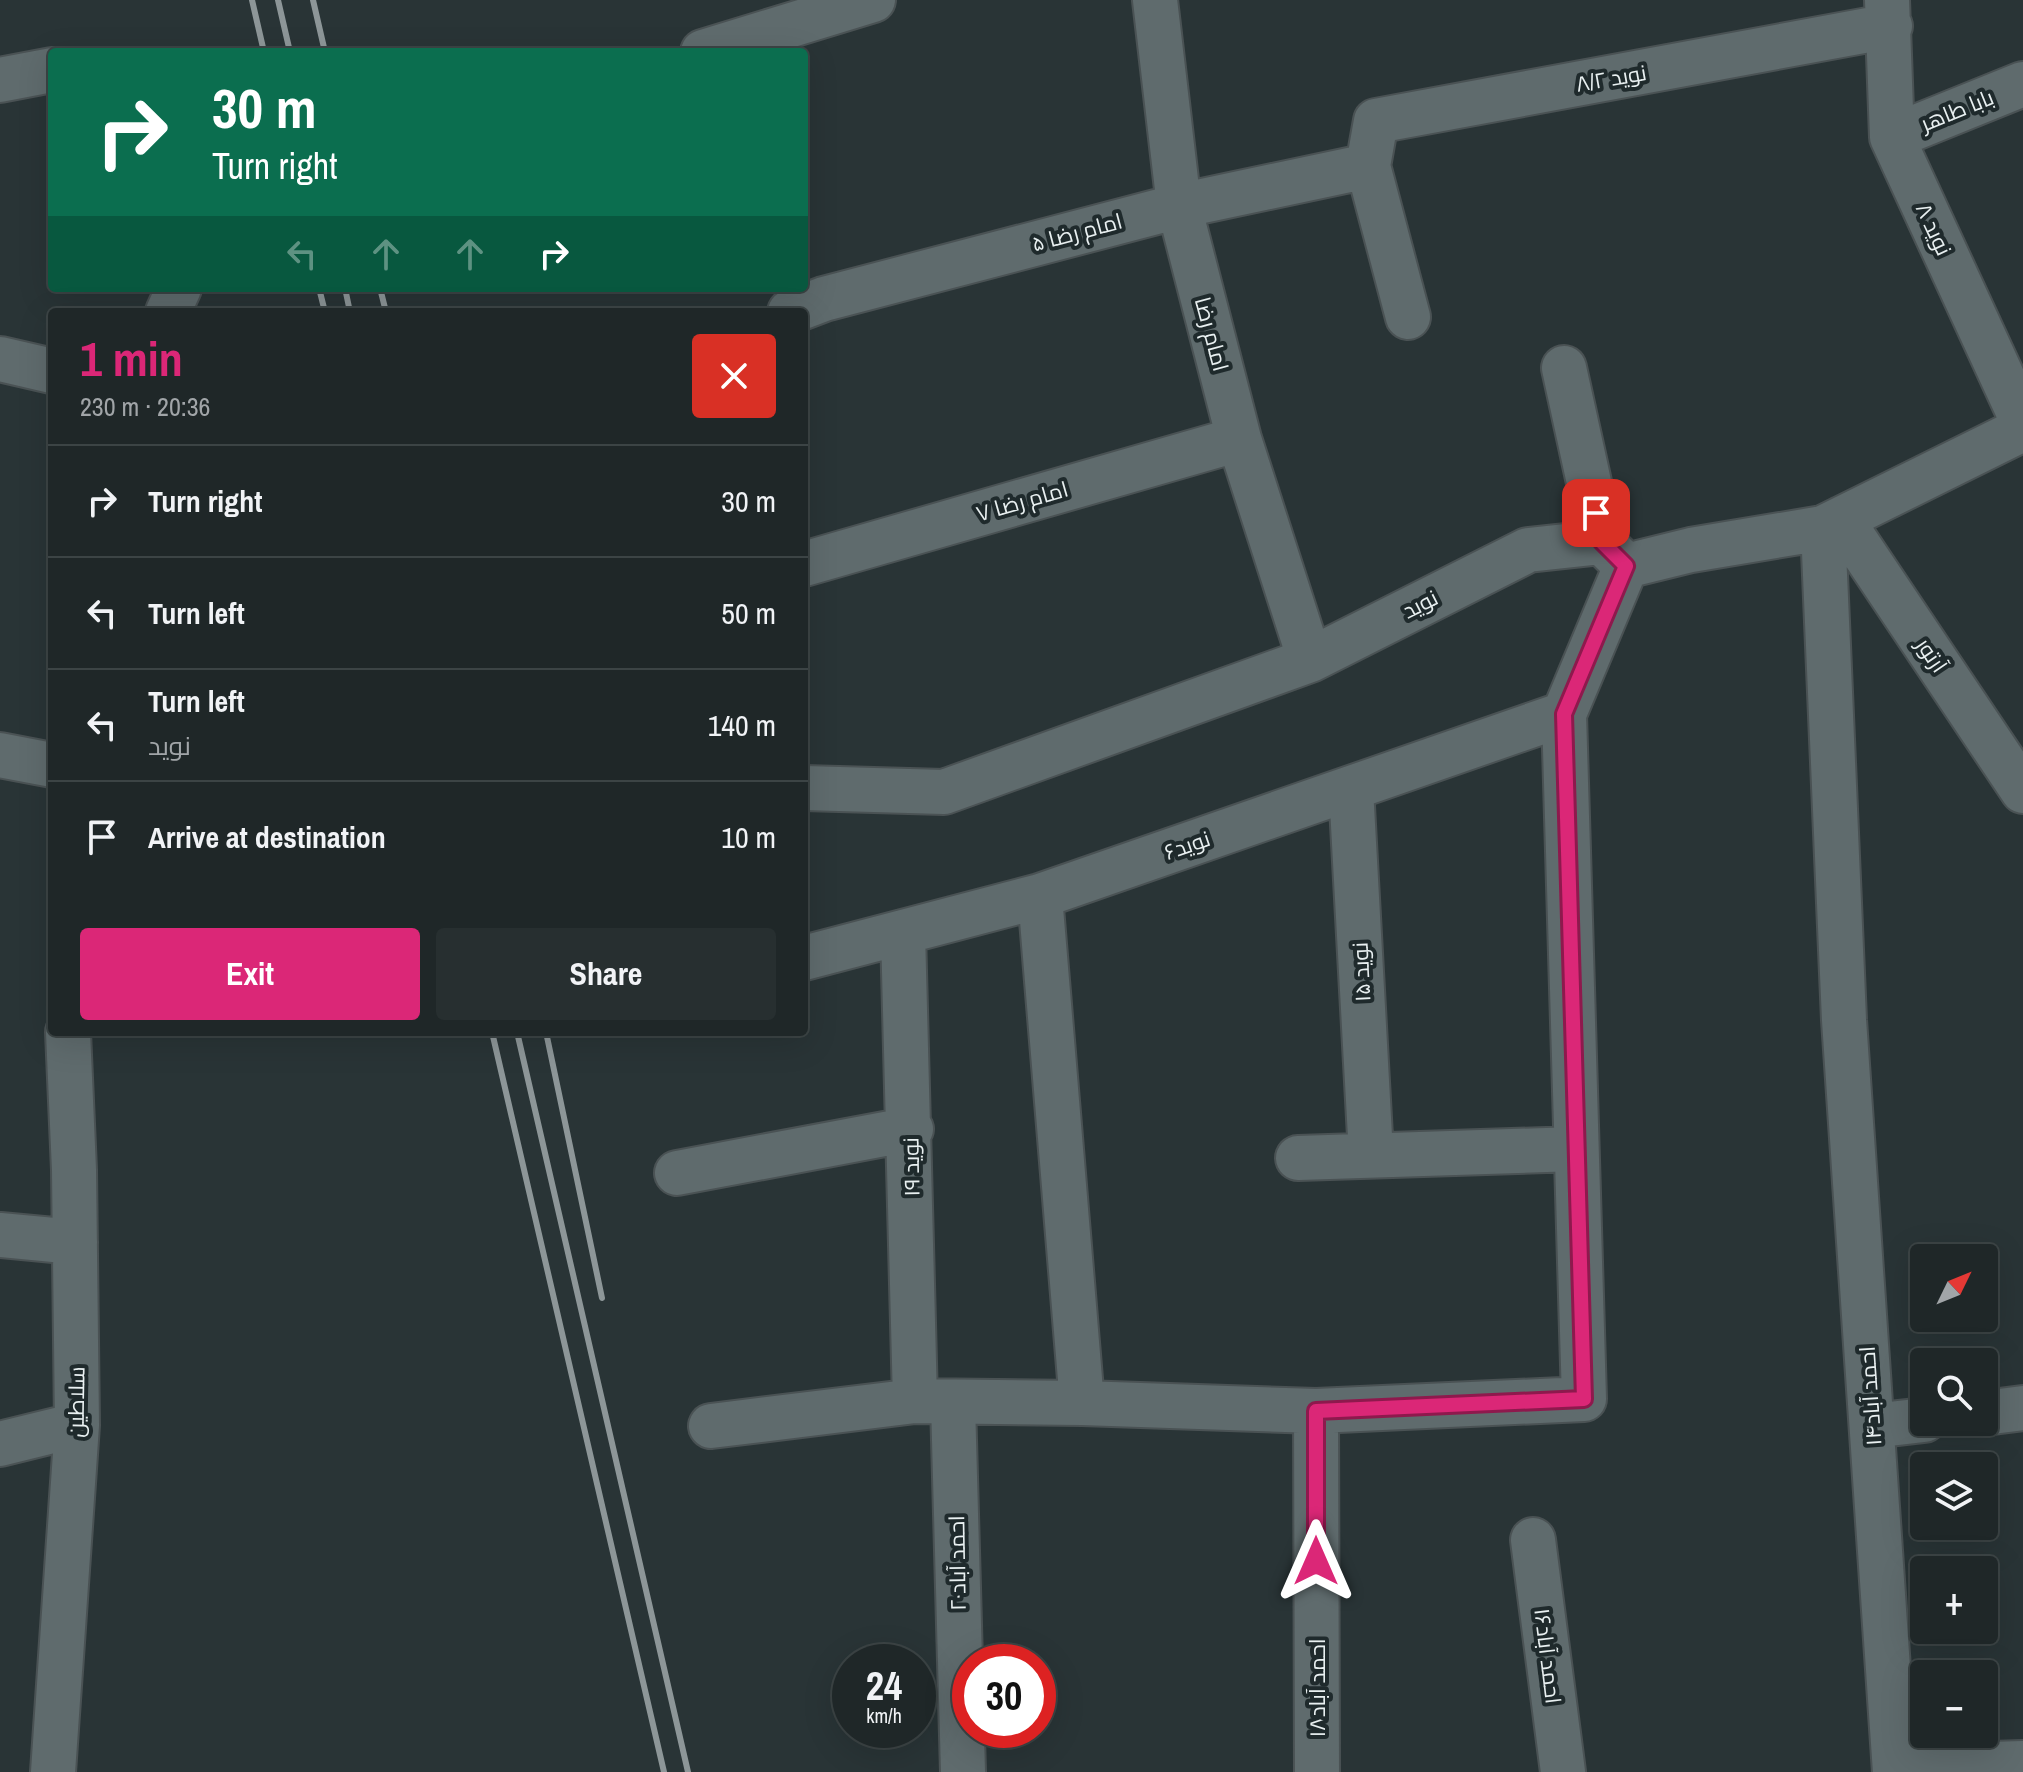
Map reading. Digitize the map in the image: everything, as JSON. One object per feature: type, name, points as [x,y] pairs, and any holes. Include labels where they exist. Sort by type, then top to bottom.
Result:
[{"type":"street","points":[[716,48],[873,0]]},
{"type":"street","name":"امام رضا","points":[[1155,0],[1179,206],[1239,439],[1310,660]]},
{"type":"street","name":"نوید ۸","points":[[1889,13],[1892,137],[2023,422]]},
{"type":"street","name":"نوید ۸/۲","points":[[1368,166],[1376,121],[1889,13]]},
{"type":"street","points":[[0,80],[48,71]]},
{"type":"street","name":"بابا طاهر","points":[[1892,137],[2023,84]]},
{"type":"street","points":[[1368,166],[1408,317]]},
{"type":"street","name":"امام رضا ۵","points":[[800,308],[824,299],[1179,206],[1368,166]]},
{"type":"street","points":[[0,359],[48,370]]},
{"type":"street","points":[[711,1426],[934,1402],[1082,1403],[1316,1411],[1584,1399],[1564,714],[1614,554],[1564,368]]},
{"type":"street","name":"نوید","points":[[808,788],[944,792],[1310,660],[1528,550],[1614,554],[1691,550],[1832,524],[2023,429]]},
{"type":"street","name":"امام رضا ۷","points":[[808,563],[1239,439]]},
{"type":"street","name":"آرتور","points":[[1832,524],[2023,791]]},
{"type":"street","name":"احمد آباد۱۴","points":[[1832,524],[1844,1020],[1895,1769]]},
{"type":"street","name":"نوید۶","points":[[808,957],[1040,896],[1564,714]]},
{"type":"street","points":[[0,755],[48,764]]},
{"type":"street","name":"نوید ۱۵","points":[[1351,788],[1371,1155]]},
{"type":"street","points":[[1040,896],[1082,1403]]},
{"type":"street","name":"نوید ۱۹","points":[[903,932],[911,1129],[934,1402]]},
{"type":"street","name":"سلاطین","points":[[53,1772],[77,1425],[68,1036]]},
{"type":"street","points":[[677,1173],[911,1129]]},
{"type":"street","points":[[1298,1158],[1576,1149]]},
{"type":"street","points":[[0,1235],[75,1242]]},
{"type":"street","name":"احمد آباد۲۰","points":[[934,1402],[963,1772]]},
{"type":"street","points":[[1998,1411],[2023,1408]]},
{"type":"street","name":"احمد آباد۱۸","points":[[1316,1411],[1317,1772]]},
{"type":"street","points":[[1872,1426],[1910,1422]]},
{"type":"street","points":[[0,1444],[77,1425]]},
{"type":"street","name":"احمد آباد۱۶","points":[[1533,1540],[1563,1772]]},
{"type":"street","points":[[1895,1769],[2023,1763]]},
{"type":"railway","points":[[252,0],[263,48]]},
{"type":"railway","points":[[278,0],[289,48]]},
{"type":"railway","points":[[313,0],[324,48]]},
{"type":"railway","points":[[320,292],[324,308]]},
{"type":"railway","points":[[346,292],[349,308]]},
{"type":"railway","points":[[381,292],[385,308]]},
{"type":"railway","points":[[493,1036],[664,1772]]},
{"type":"railway","points":[[518,1036],[688,1772]]},
{"type":"railway","points":[[547,1036],[602,1298]]},
{"type":"route","points":[[1316,1561],[1316,1411],[1584,1399],[1564,714],[1626,566],[1602,542],[1596,513]]}]
